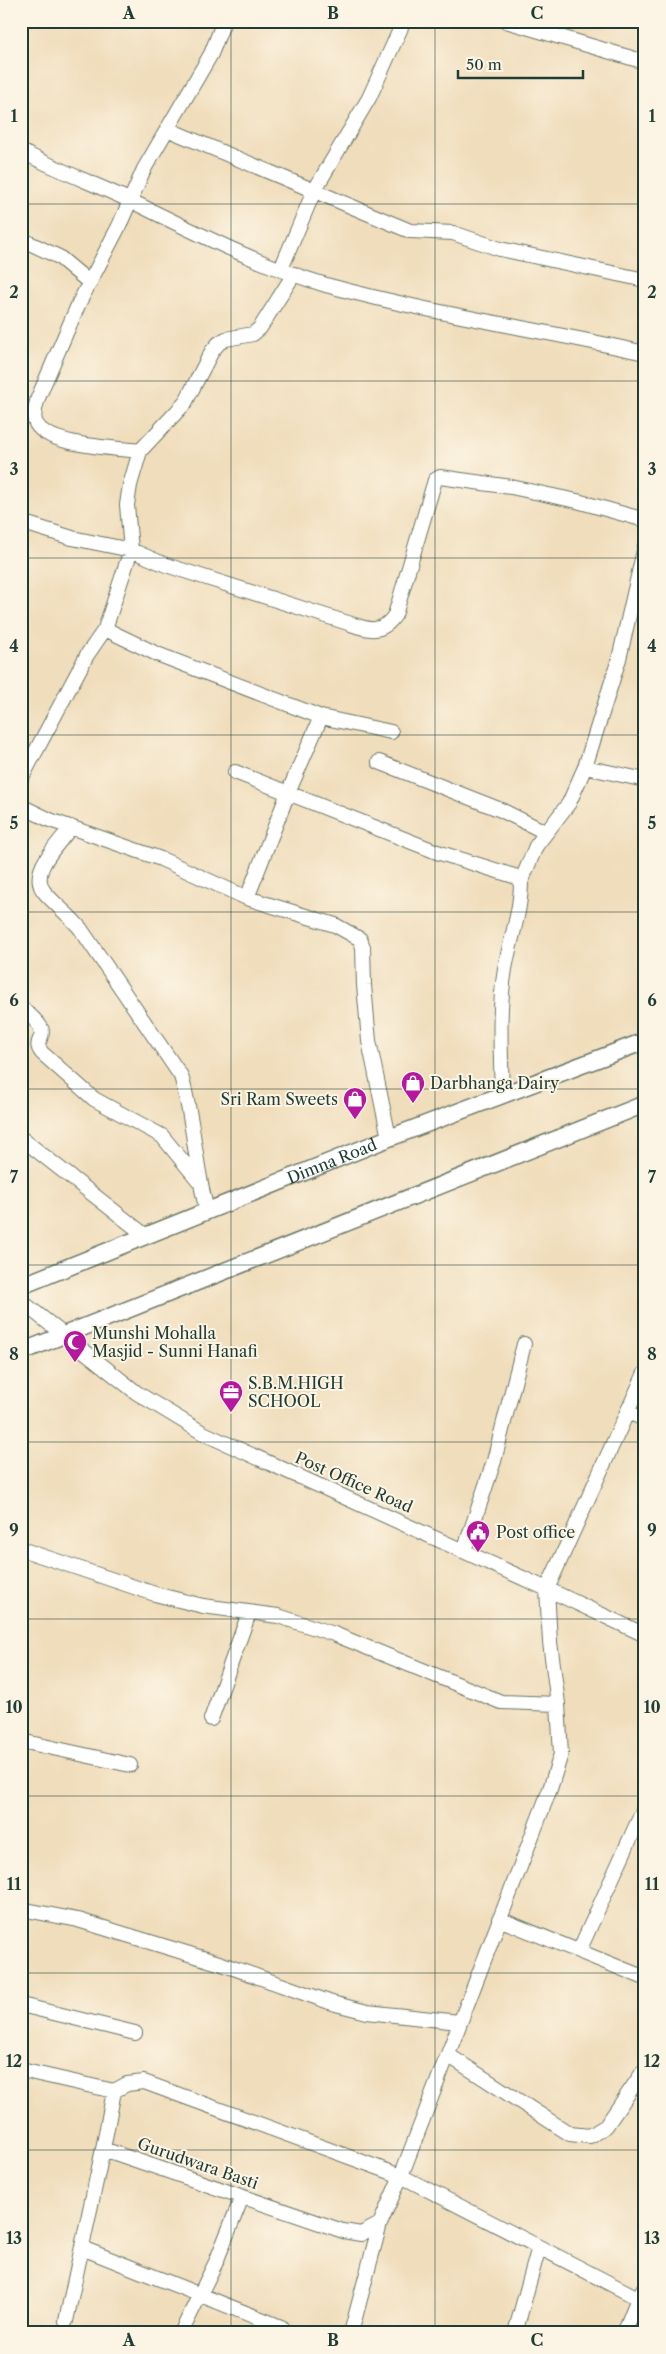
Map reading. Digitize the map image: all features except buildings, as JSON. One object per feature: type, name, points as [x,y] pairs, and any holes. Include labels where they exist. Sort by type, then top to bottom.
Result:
[{"type":"street","points":[[140,451],[69,442],[51,436],[40,429],[34,420],[38,398],[90,282],[144,169],[211,54],[224,21]]},
{"type":"street","points":[[281,269],[314,191],[369,98],[388,60],[404,21]]},
{"type":"street","points":[[506,21],[645,62]]},
{"type":"street","points":[[168,129],[410,230],[453,233],[500,248],[645,280]]},
{"type":"street","points":[[21,151],[222,245],[326,285],[475,319],[645,353]]},
{"type":"street","points":[[21,239],[59,257],[90,282]]},
{"type":"street","points":[[21,779],[87,656],[105,630],[130,550],[128,499],[134,466],[140,451],[185,403],[212,351],[219,343],[226,339],[253,334],[260,328],[294,274]]},
{"type":"street","points":[[21,522],[72,538],[130,550],[175,568],[348,623],[376,630],[387,626],[395,615],[435,480],[440,477],[511,487],[577,501],[645,520]]},
{"type":"street","points":[[502,1096],[502,991],[505,968],[516,928],[521,882],[536,846],[569,802],[585,767],[619,659],[645,546]]},
{"type":"street","points":[[105,630],[157,654],[321,717],[391,732]]},
{"type":"street","points":[[247,898],[288,793],[321,717]]},
{"type":"street","points":[[379,762],[501,810],[545,832]]},
{"type":"street","points":[[585,767],[645,780]]},
{"type":"street","points":[[235,772],[437,852],[517,877],[521,882]]},
{"type":"street","points":[[21,806],[50,820],[160,859],[247,898],[335,925],[360,938],[364,947],[364,985],[369,1041],[389,1138]]},
{"type":"street","points":[[71,827],[39,873],[38,884],[45,894],[68,914],[80,928],[181,1076],[186,1095],[200,1182],[207,1210]]},
{"type":"street","points":[[21,1007],[41,1028],[42,1035],[38,1042],[38,1048],[42,1053],[94,1099],[162,1136],[200,1182]]},
{"type":"street","name":"Dimna Road","points":[[21,1286],[389,1138],[645,1041]]},
{"type":"street","points":[[21,1352],[645,1104]]},
{"type":"street","points":[[21,1138],[146,1236]]},
{"type":"street","name":"Post Office Road","points":[[21,1300],[137,1393],[203,1433],[645,1635]]},
{"type":"street","points":[[464,1551],[494,1461],[524,1344]]},
{"type":"street","points":[[351,2333],[380,2224],[401,2176],[550,1789],[560,1754],[558,1704],[550,1642],[547,1589],[645,1373]]},
{"type":"street","points":[[627,1412],[645,1419]]},
{"type":"street","points":[[21,1549],[155,1594],[203,1606],[278,1616],[334,1634],[501,1702],[558,1704]]},
{"type":"street","points":[[211,1719],[249,1612]]},
{"type":"street","points":[[21,1741],[130,1765]]},
{"type":"street","points":[[579,1952],[645,1806]]},
{"type":"street","points":[[21,1909],[78,1920],[213,1961],[332,2003],[367,2012],[459,2022]]},
{"type":"street","points":[[499,1919],[645,1978]]},
{"type":"street","points":[[21,2005],[135,2033]]},
{"type":"street","points":[[448,2055],[570,2134],[590,2136],[606,2126],[645,2069]]},
{"type":"street","points":[[21,2070],[114,2091],[128,2084],[144,2082],[401,2176],[538,2247],[642,2295],[624,2333]]},
{"type":"street","points":[[66,2321],[114,2091]]},
{"type":"street","name":"Gurudwara Basti","points":[[103,2149],[343,2231],[361,2234],[380,2224]]},
{"type":"street","points":[[181,2333],[216,2262],[242,2197]]},
{"type":"street","points":[[515,2333],[538,2247]]},
{"type":"street","points":[[82,2248],[281,2327]]},
{"type":"place","name":"Darbhanga Dairy","points":[[413,1104]]},
{"type":"place","name":"Sri Ram Sweets","points":[[355,1120]]},
{"type":"place","name":"Munshi Mohalla Masjid - Sunni Hanafi","points":[[75,1363]]},
{"type":"place","name":"S.B.M.HIGH SCHOOL","points":[[231,1413]]},
{"type":"place","name":"Post office","points":[[478,1553]]}]
